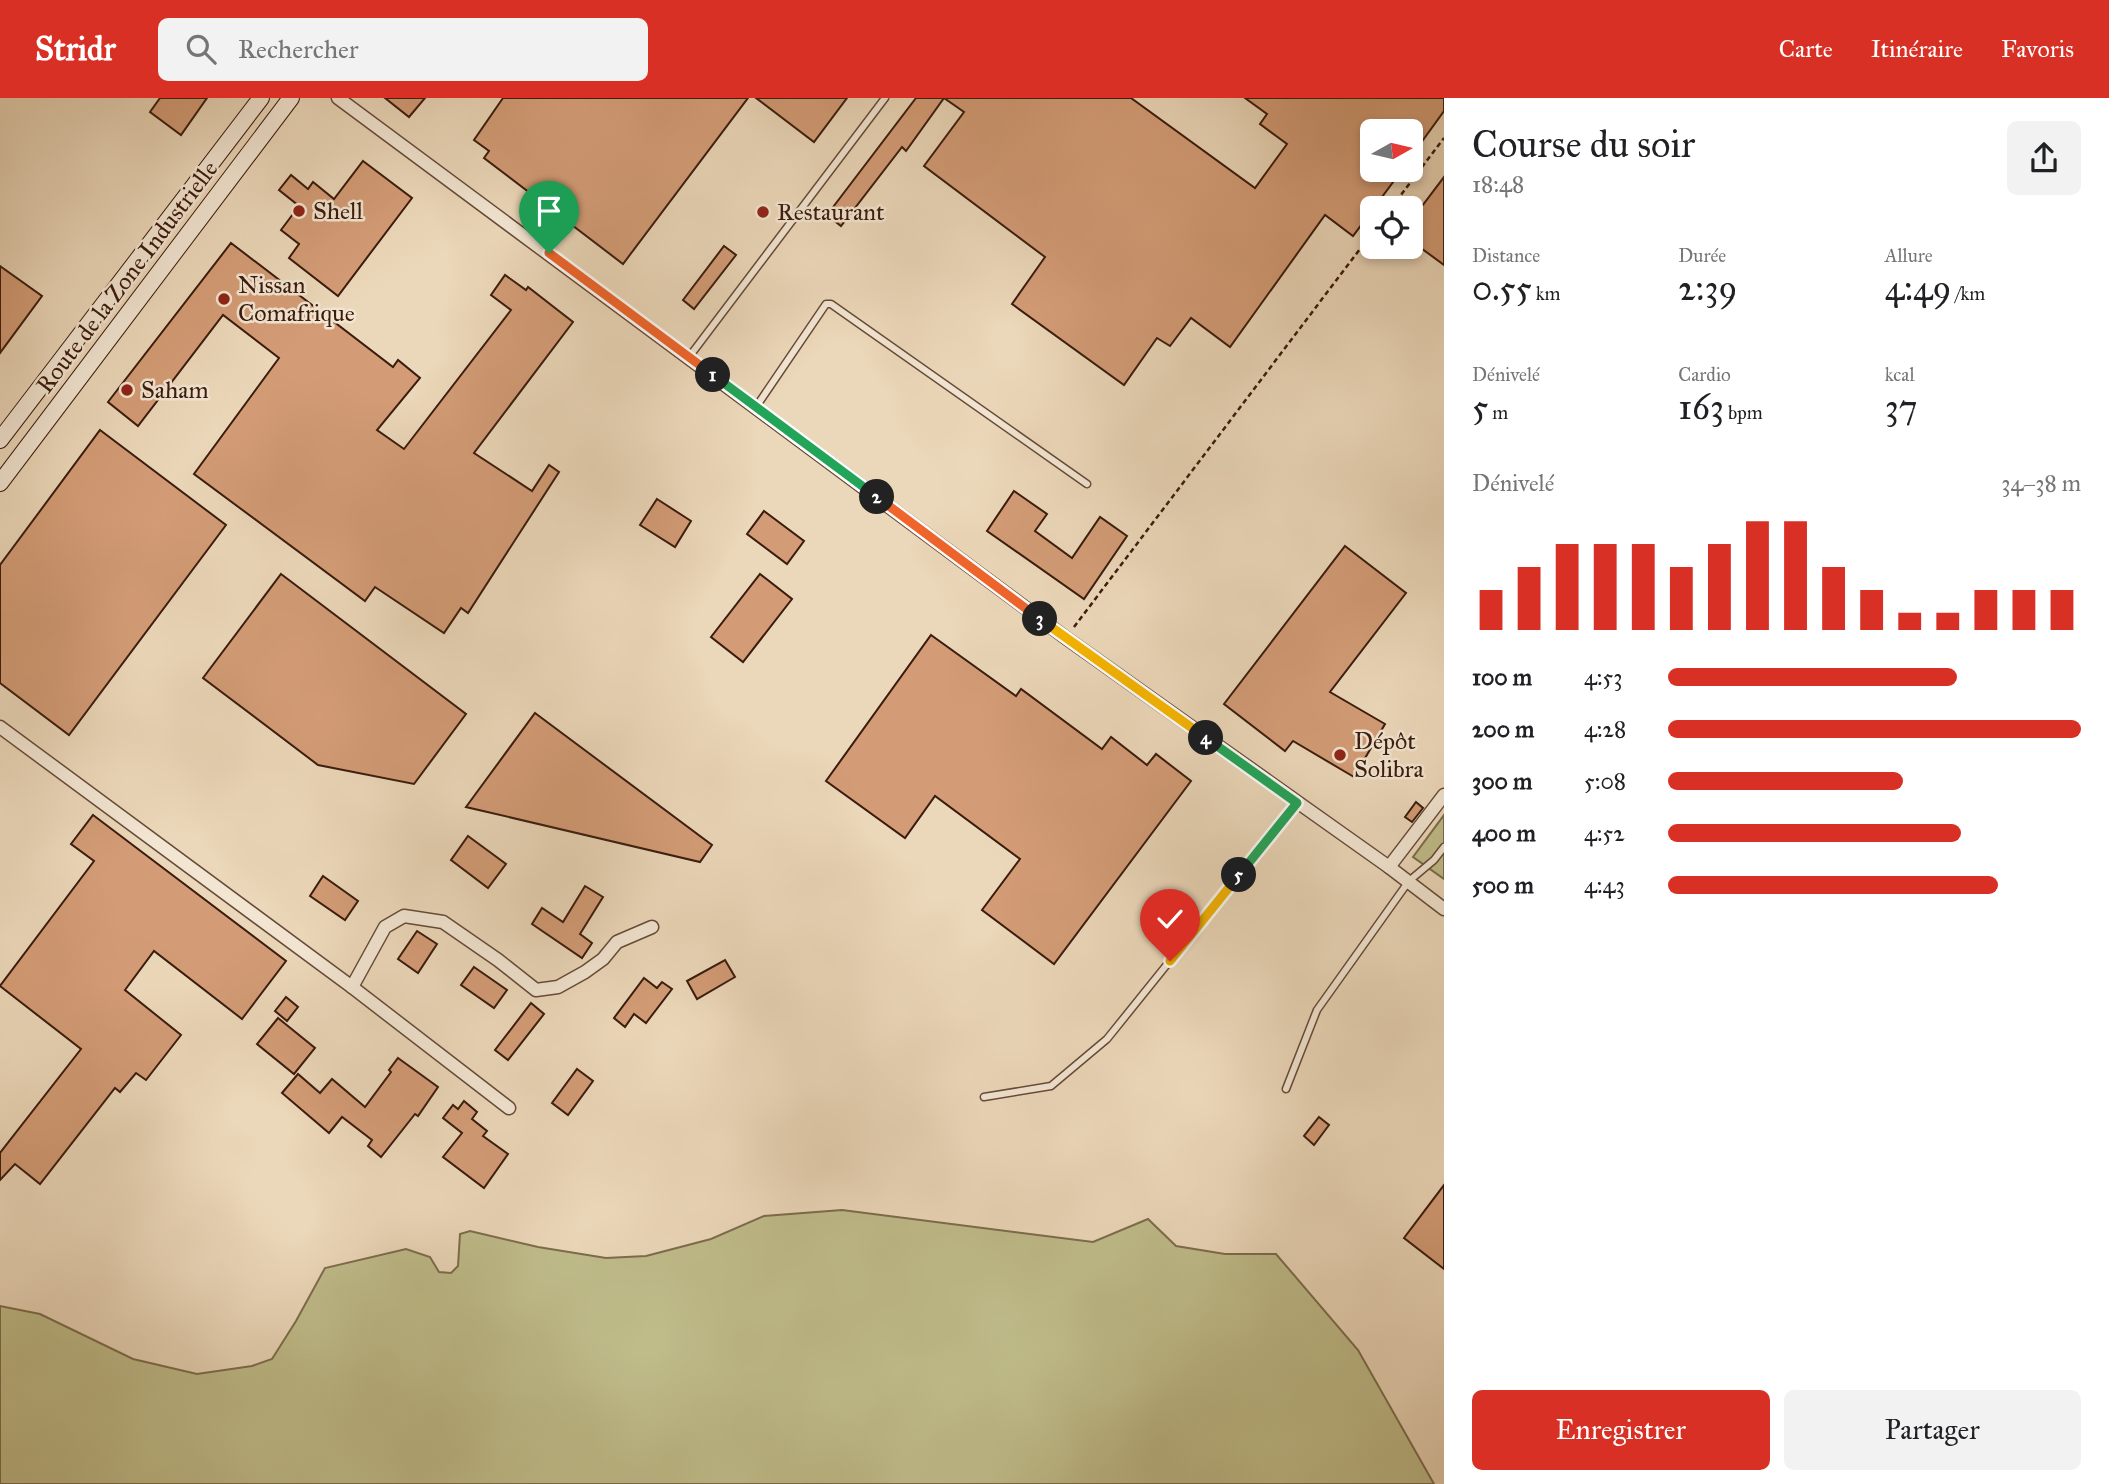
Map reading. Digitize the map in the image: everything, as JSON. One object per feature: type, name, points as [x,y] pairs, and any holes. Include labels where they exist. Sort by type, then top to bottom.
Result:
[{"type":"main road","name":"Route de la Zone Industrielle","points":[[0,440],[261,98]]},
{"type":"main road","name":"Route de la Zone Industrielle","points":[[0,483],[291,98]]},
{"type":"street","points":[[338,98],[1066,638],[1409,881],[1444,909]]},
{"type":"street","points":[[0,727],[352,987],[509,1108]]},
{"type":"street","points":[[1389,867],[1444,794]]},
{"type":"street","points":[[352,987],[385,927],[404,916],[443,922],[536,990],[558,987],[603,959],[617,942],[652,928]]},
{"type":"lane","points":[[689,357],[885,98]]},
{"type":"lane","points":[[756,407],[826,304],[831,303],[1087,484]]},
{"type":"lane","points":[[984,1097],[1051,1086],[1107,1039],[1297,803]]},
{"type":"lane","points":[[1286,1089],[1317,1010],[1409,881],[1434,860],[1444,847]]},
{"type":"path","points":[[1400,196],[1444,138]]},
{"type":"path","points":[[1066,638],[1360,249]]},
{"type":"shaded area","points":[[1444,815],[1444,879],[1413,857]]},
{"type":"shaded area","points":[[842,1210],[1093,1242],[1148,1219],[1176,1246],[1225,1254],[1276,1254],[1358,1350],[1434,1484],[0,1484],[0,1306],[40,1314],[133,1359],[197,1374],[252,1366],[272,1359],[325,1268],[406,1249],[430,1257],[439,1272],[451,1273],[458,1266],[460,1234],[470,1231],[538,1247],[606,1258],[646,1256],[711,1239],[764,1216]]},
{"type":"building","points":[[160,98],[207,98],[181,135],[150,112]]},
{"type":"building","points":[[385,98],[425,98],[409,117]]},
{"type":"building","points":[[503,98],[748,98],[623,264],[484,158],[489,151],[474,140]]},
{"type":"building","points":[[756,98],[847,98],[814,142]]},
{"type":"building","points":[[916,98],[944,98],[906,151],[902,147],[841,226],[827,215]]},
{"type":"building","points":[[944,98],[1131,98],[1255,188],[1287,144],[1260,124],[1267,114],[1245,98],[1444,98],[1444,111],[1423,140],[1423,119],[1360,119],[1360,182],[1393,182],[1383,196],[1360,196],[1360,227],[1353,236],[1325,215],[1230,347],[1191,318],[1170,346],[1157,338],[1124,385],[1012,304],[1045,257],[924,166],[964,112]]},
{"type":"building","points":[[363,161],[412,198],[338,296],[289,258],[299,244],[281,230],[299,206],[279,190],[291,175],[308,189],[313,182],[334,199]]},
{"type":"building","points":[[1444,177],[1444,265],[1423,250],[1423,205]]},
{"type":"building","points":[[231,243],[393,367],[398,360],[420,378],[377,430],[404,449],[511,310],[491,295],[505,275],[526,290],[528,287],[573,322],[474,453],[532,491],[549,465],[559,472],[468,613],[461,608],[444,633],[375,587],[365,601],[194,474],[279,358],[223,315],[138,426],[108,402]]},
{"type":"building","points":[[724,246],[736,255],[694,309],[683,300]]},
{"type":"building","points":[[0,266],[42,296],[0,353]]},
{"type":"building","points":[[100,430],[226,525],[69,735],[0,683],[0,565]]},
{"type":"building","points":[[1014,491],[1047,514],[1035,531],[1072,558],[1100,517],[1127,536],[1084,599],[987,531]]},
{"type":"building","points":[[657,499],[691,521],[675,547],[640,525]]},
{"type":"building","points":[[764,511],[804,541],[787,564],[747,534]]},
{"type":"building","points":[[1345,546],[1406,593],[1330,692],[1385,724],[1354,777],[1293,741],[1285,751],[1224,704]]},
{"type":"building","points":[[281,574],[466,714],[414,784],[318,765],[203,678]]},
{"type":"building","points":[[760,574],[792,599],[743,662],[711,637]]},
{"type":"building","points":[[931,635],[1016,696],[1021,689],[1102,749],[1111,737],[1147,765],[1156,754],[1191,781],[1054,964],[982,910],[1020,859],[935,796],[905,838],[826,781]]},
{"type":"building","points":[[535,713],[712,845],[700,862],[466,807]]},
{"type":"building","points":[[1416,802],[1423,808],[1412,822],[1405,817]]},
{"type":"building","points":[[93,815],[286,961],[242,1019],[154,951],[125,990],[181,1035],[146,1080],[136,1073],[120,1092],[115,1088],[40,1184],[15,1164],[0,1180],[0,1153],[81,1049],[0,986],[94,861],[71,844]]},
{"type":"building","points":[[468,836],[506,864],[488,888],[451,860]]},
{"type":"building","points":[[323,876],[358,901],[345,920],[310,896]]},
{"type":"building","points":[[585,886],[603,897],[580,934],[592,943],[582,958],[532,924],[542,908],[563,922]]},
{"type":"building","points":[[417,931],[437,944],[418,973],[398,959]]},
{"type":"building","points":[[725,960],[735,977],[697,999],[687,981]]},
{"type":"building","points":[[474,967],[507,990],[494,1008],[461,985]]},
{"type":"building","points":[[644,978],[657,988],[662,982],[672,989],[646,1023],[634,1014],[625,1027],[614,1018]]},
{"type":"building","points":[[286,997],[298,1007],[287,1021],[275,1011]]},
{"type":"building","points":[[531,1003],[544,1014],[508,1060],[495,1050]]},
{"type":"building","points":[[278,1018],[315,1048],[294,1074],[257,1044]]},
{"type":"building","points":[[398,1058],[438,1087],[418,1116],[415,1114],[381,1157],[368,1146],[372,1140],[342,1117],[329,1133],[282,1093],[298,1074],[320,1093],[332,1079],[365,1107]]},
{"type":"building","points":[[577,1069],[593,1081],[568,1115],[552,1103]]},
{"type":"building","points":[[464,1101],[477,1112],[472,1119],[487,1131],[483,1136],[508,1154],[484,1188],[443,1157],[462,1133],[443,1118],[453,1105],[458,1109]]},
{"type":"building","points":[[1319,1117],[1329,1125],[1314,1145],[1304,1136]]},
{"type":"building","points":[[1444,1185],[1444,1269],[1404,1238]]},
{"type":"place","name":"Shell","points":[[299,211]]},
{"type":"place","name":"Restaurant","points":[[763,212]]},
{"type":"place","name":"Nissan Comafrique","points":[[224,299]]},
{"type":"place","name":"Saham","points":[[127,390]]},
{"type":"place","name":"Dépôt Solibra","points":[[1340,755]]},
{"type":"route","points":[[549,253],[1066,638],[1297,803],[1170,961]]}]
